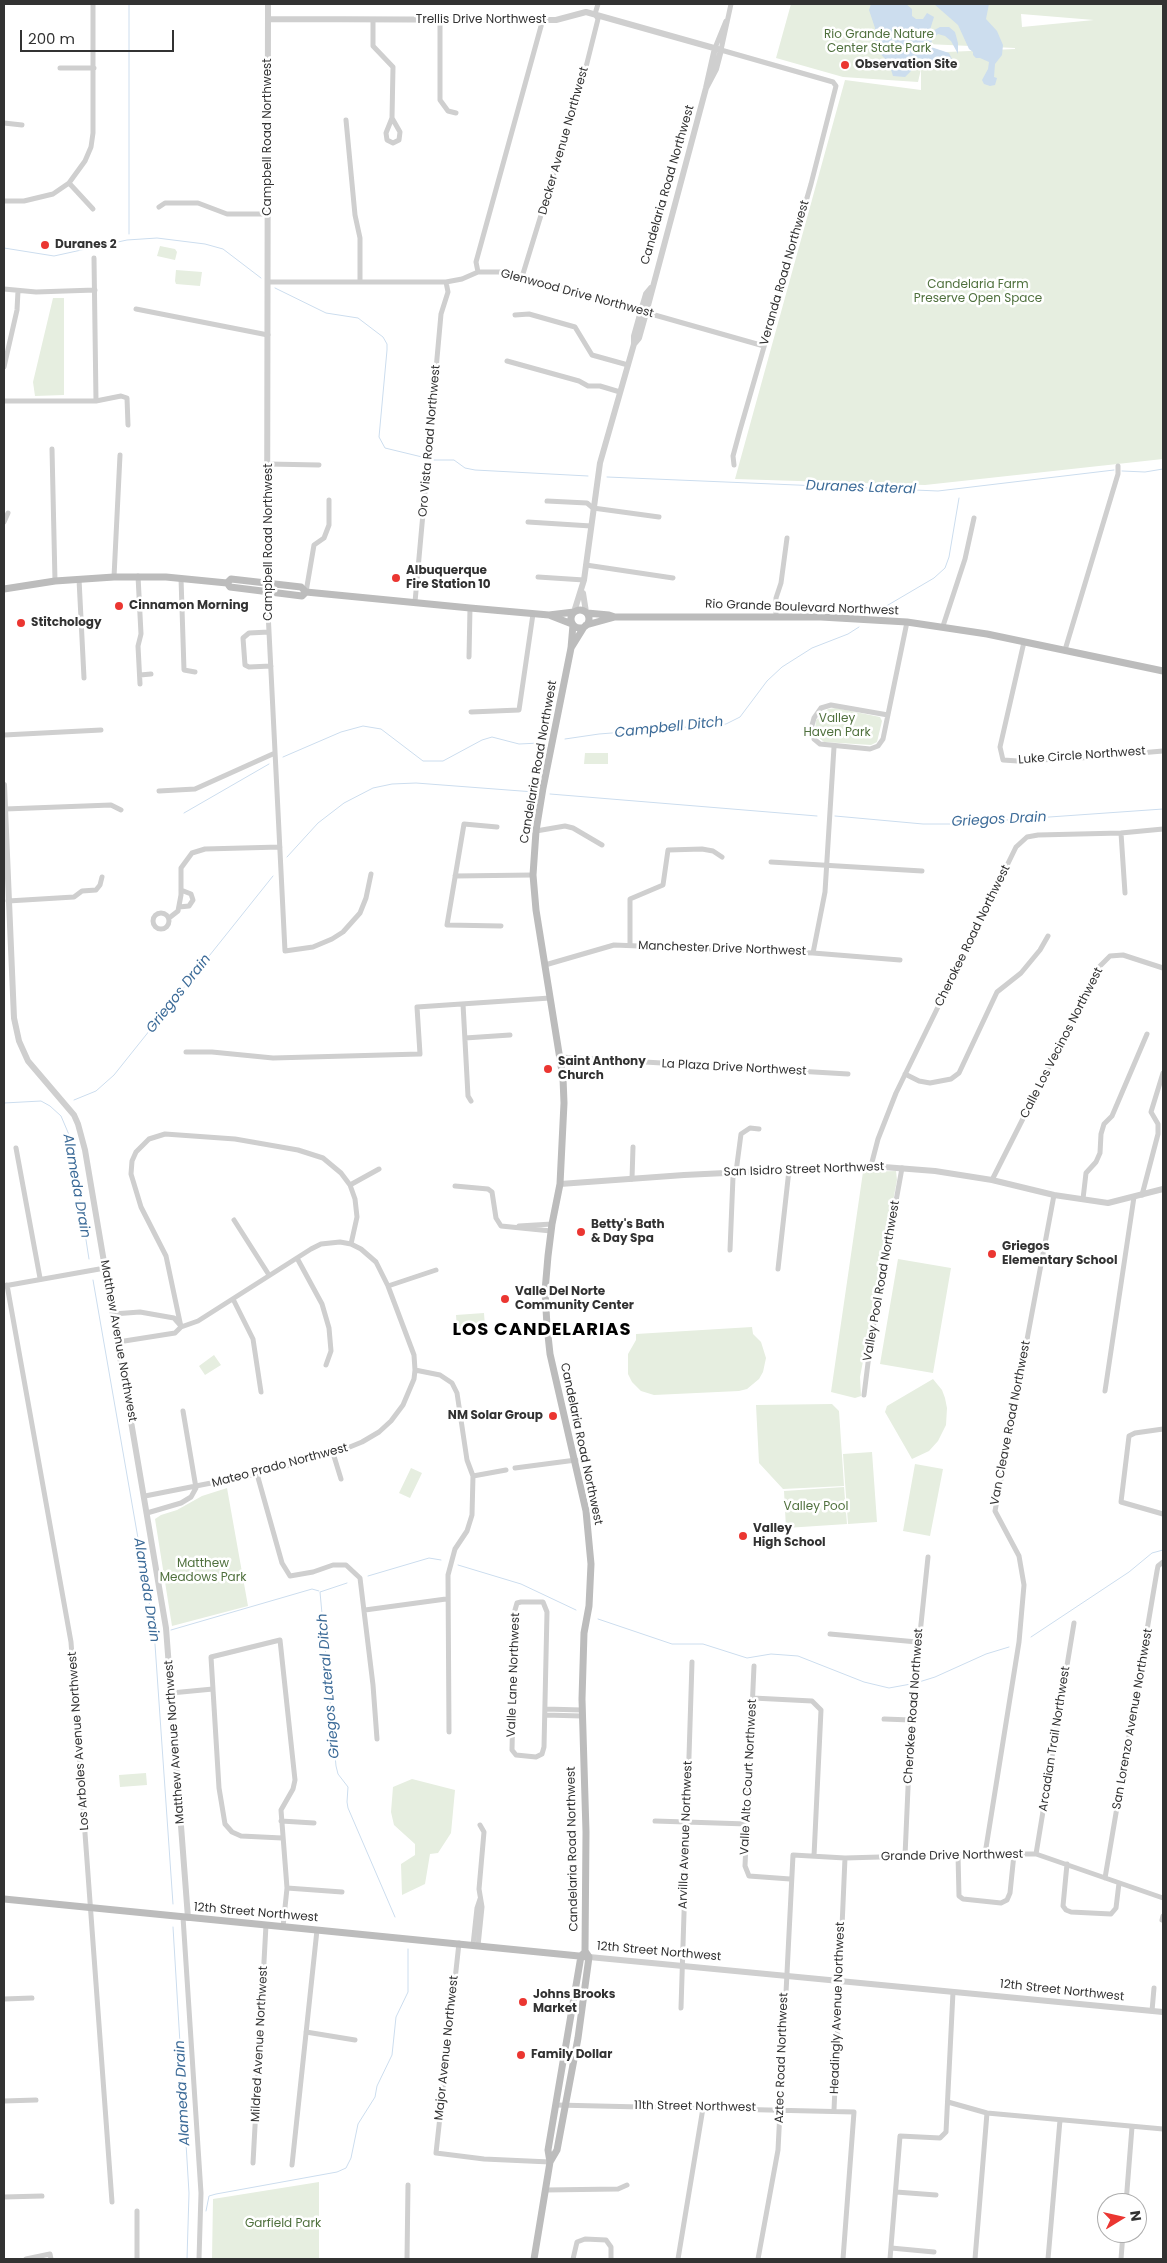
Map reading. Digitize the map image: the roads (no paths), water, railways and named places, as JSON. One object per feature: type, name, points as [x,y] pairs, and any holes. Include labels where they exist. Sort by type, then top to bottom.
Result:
[{"type":"main road","points":[[4,589],[55,581],[138,576],[227,583],[230,587],[302,596],[306,592]]},
{"type":"main road","points":[[227,583],[231,579],[301,587],[306,592],[533,614],[549,615],[581,610],[586,613],[615,617]]},
{"type":"main road","points":[[571,648],[573,624],[570,619],[574,612]]},
{"type":"main road","points":[[571,648],[588,621],[586,613]]},
{"type":"main road","points":[[549,615],[579,628],[615,617]]},
{"type":"main road","name":"Rio Grande Boulevard Northwest","points":[[615,617],[776,616],[906,622],[943,626],[1163,671]]},
{"type":"main road","name":"Candelaria Road Northwest","points":[[550,2162],[557,2150],[564,2104],[578,2038],[585,1955],[586,1832],[582,1713],[584,1633],[589,1606],[591,1564],[586,1511],[576,1460],[550,1354],[546,1326],[545,1291],[551,1227],[560,1184],[563,1155],[564,1103],[560,1057],[536,910],[533,875],[536,831],[554,726],[571,648]]},
{"type":"main road","name":"12th Street Northwest","points":[[4,1899],[585,1955]]},
{"type":"main road","name":"Candelaria Road Northwest","points":[[534,2259],[550,2162],[548,2150],[585,1955]]},
{"type":"street","points":[[4,202],[41,198],[69,184],[85,161],[91,147],[93,133],[94,4]]},
{"type":"street","name":"Campbell Road Northwest","points":[[268,4],[267,592],[285,951],[313,948],[332,940],[343,932],[360,913],[366,898],[371,874]]},
{"type":"street","name":"Decker Avenue Northwest","points":[[522,277],[584,75],[598,19],[595,14],[598,4]]},
{"type":"street","name":"Candelaria Road Northwest","points":[[583,582],[600,463],[634,344],[639,338],[643,312],[731,4]]},
{"type":"street","name":"Trellis Drive Northwest","points":[[268,19],[556,20],[581,13],[595,14],[833,82]]},
{"type":"street","points":[[373,20],[373,46],[393,67],[392,118]]},
{"type":"street","points":[[440,20],[440,100],[448,111],[456,113]]},
{"type":"street","points":[[478,272],[476,262],[543,20]]},
{"type":"street","points":[[60,68],[94,68]]},
{"type":"street","name":"Veranda Road Northwest","points":[[734,465],[733,456],[737,438],[836,92],[833,82]]},
{"type":"street","points":[[346,120],[355,215],[360,238],[360,282]]},
{"type":"street","points":[[4,123],[22,125]]},
{"type":"street","points":[[69,184],[92,209]]},
{"type":"street","points":[[159,207],[165,203],[198,202],[227,214],[268,214]]},
{"type":"street","points":[[94,258],[96,401]]},
{"type":"street","name":"Glenwood Drive Northwest","points":[[268,282],[446,282],[462,279],[478,272],[503,272],[764,346]]},
{"type":"street","name":"Oro Vista Road Northwest","points":[[415,602],[441,314],[448,292],[446,282]]},
{"type":"street","points":[[4,289],[18,291],[95,290]]},
{"type":"street","points":[[4,367],[17,310],[18,291]]},
{"type":"street","points":[[136,309],[268,335]]},
{"type":"street","points":[[515,315],[529,314],[575,327],[592,355],[628,365]]},
{"type":"street","points":[[506,361],[579,381],[588,386],[600,386],[620,392]]},
{"type":"street","points":[[4,401],[96,401],[121,396],[127,398],[128,425]]},
{"type":"street","points":[[52,449],[55,581]]},
{"type":"street","points":[[114,577],[120,455]]},
{"type":"street","points":[[268,464],[319,465]]},
{"type":"street","points":[[1065,650],[1118,474],[1118,466]]},
{"type":"street","points":[[306,592],[314,545],[324,538],[329,526],[329,500]]},
{"type":"street","points":[[548,501],[587,503],[593,508],[660,517]]},
{"type":"street","points":[[4,522],[8,513]]},
{"type":"street","points":[[943,626],[965,558],[974,518]]},
{"type":"street","points":[[528,522],[591,526]]},
{"type":"street","points":[[776,616],[776,598],[781,583],[787,538]]},
{"type":"street","points":[[586,566],[673,578]]},
{"type":"street","points":[[138,576],[141,634],[138,646],[140,684]]},
{"type":"street","points":[[538,577],[583,582]]},
{"type":"street","points":[[181,578],[184,670],[194,672]]},
{"type":"street","points":[[79,579],[84,678]]},
{"type":"street","points":[[574,612],[583,582]]},
{"type":"street","points":[[583,582],[583,603],[586,613]]},
{"type":"street","points":[[469,657],[470,608]]},
{"type":"street","points":[[471,712],[519,710],[533,614]]},
{"type":"street","points":[[888,715],[831,705],[821,708],[814,718],[811,729],[814,739],[820,744],[834,747],[870,749],[878,746],[883,739],[888,715],[906,622]]},
{"type":"street","points":[[269,632],[245,635],[243,638],[246,665],[249,667],[271,666]]},
{"type":"street","name":"Luke Circle Northwest","points":[[1024,642],[1000,747],[1003,760],[1018,762],[1163,750]]},
{"type":"street","points":[[140,675],[151,674]]},
{"type":"street","points":[[4,735],[101,730]]},
{"type":"street","points":[[813,953],[825,892],[834,747]]},
{"type":"street","points":[[159,791],[195,789],[275,753]]},
{"type":"street","name":"Matthew Avenue Northwest","points":[[4,785],[8,901],[7,931],[17,1035],[33,1068],[69,1108],[78,1124],[85,1150],[166,1628],[201,2193],[198,2259]]},
{"type":"street","points":[[4,811],[111,805],[121,810]]},
{"type":"street","points":[[497,827],[464,824],[447,925],[500,926]]},
{"type":"street","points":[[536,831],[565,826],[573,828],[602,844]]},
{"type":"street","name":"Cherokee Road Northwest","points":[[871,1166],[878,1139],[905,1074],[1016,847],[1027,836],[1121,833],[1163,829]]},
{"type":"street","points":[[1121,833],[1125,893]]},
{"type":"street","points":[[169,918],[175,915],[179,907],[181,868],[188,857],[197,851],[280,847]]},
{"type":"street","points":[[630,945],[630,899],[663,885],[668,850],[702,849],[713,851],[722,857]]},
{"type":"street","points":[[771,862],[922,871]]},
{"type":"street","points":[[455,876],[533,875]]},
{"type":"street","points":[[8,901],[74,897],[82,891],[96,890],[100,885],[102,877]]},
{"type":"street","points":[[179,907],[189,906],[193,900],[191,894],[181,890]]},
{"type":"street","points":[[905,1074],[919,1081],[930,1083],[951,1079],[959,1073],[997,992],[1021,973],[1040,950],[1048,936]]},
{"type":"street","name":"Manchester Drive Northwest","points":[[545,965],[614,945],[813,953],[900,960]]},
{"type":"street","name":"Calle Los Vecinos Northwest","points":[[992,1180],[1100,966],[1110,956],[1123,955],[1163,968]]},
{"type":"street","points":[[186,1052],[230,1053],[273,1058],[420,1054],[417,1007],[550,998]]},
{"type":"street","points":[[463,1004],[468,1096],[471,1101]]},
{"type":"street","points":[[1083,1199],[1086,1173],[1096,1162],[1100,1153],[1100,1134],[1104,1124],[1112,1116],[1147,1034]]},
{"type":"street","points":[[465,1038],[510,1035]]},
{"type":"street","name":"La Plaza Drive Northwest","points":[[560,1057],[848,1074]]},
{"type":"street","points":[[1142,1195],[1158,1134],[1158,1124],[1151,1112],[1163,1073]]},
{"type":"street","points":[[730,1250],[733,1177],[736,1172],[741,1134],[750,1128],[759,1129]]},
{"type":"street","points":[[118,1342],[175,1333],[181,1327],[198,1321],[321,1244],[330,1242],[351,1244],[357,1216],[355,1199],[350,1185],[341,1173],[322,1158],[298,1150],[235,1139],[184,1135],[165,1134],[148,1139],[136,1152],[132,1161],[131,1174],[141,1207],[166,1256],[171,1272],[181,1327]]},
{"type":"street","points":[[632,1179],[633,1147]]},
{"type":"street","points":[[16,1148],[40,1278]]},
{"type":"street","name":"San Isidro Street Northwest","points":[[560,1184],[736,1172],[871,1166],[902,1168],[992,1180],[1054,1195],[1108,1203],[1163,1190]]},
{"type":"street","name":"Valley Pool Road Northwest","points":[[864,1395],[871,1339],[902,1168]]},
{"type":"street","points":[[350,1185],[379,1169]]},
{"type":"street","points":[[778,1269],[789,1170]]},
{"type":"street","points":[[455,1186],[488,1189],[492,1192],[496,1218],[505,1227],[551,1227]]},
{"type":"street","name":"Van Cleave Road Northwest","points":[[985,1854],[1006,1713],[1019,1642],[1024,1585],[1019,1556],[995,1511],[1054,1195]]},
{"type":"street","points":[[1105,1391],[1134,1197]]},
{"type":"street","points":[[234,1220],[269,1275]]},
{"type":"street","name":"Mateo Prado Northwest","points":[[145,1496],[196,1488],[257,1474],[333,1453],[371,1438],[391,1420],[409,1392],[415,1370],[410,1344],[388,1286],[376,1262],[361,1249],[351,1244]]},
{"type":"street","points":[[297,1258],[322,1304],[329,1328],[331,1351],[326,1365]]},
{"type":"street","points":[[6,1286],[40,1278],[104,1268]]},
{"type":"street","points":[[388,1286],[436,1270]]},
{"type":"street","name":"Los Arboles Avenue Northwest","points":[[6,1286],[71,1642],[112,2202]]},
{"type":"street","points":[[233,1299],[253,1339],[262,1392]]},
{"type":"street","points":[[113,1314],[140,1312],[174,1318],[181,1327]]},
{"type":"street","points":[[415,1370],[440,1375],[452,1383],[456,1393],[467,1460],[473,1476],[472,1515],[467,1531],[455,1549],[448,1575],[446,1599],[449,1732]]},
{"type":"street","points":[[183,1411],[196,1488]]},
{"type":"street","points":[[1163,1430],[1134,1433],[1129,1436],[1121,1502],[1163,1514]]},
{"type":"street","points":[[333,1453],[340,1479]]},
{"type":"street","points":[[515,1468],[576,1460]]},
{"type":"street","points":[[473,1476],[506,1470]]},
{"type":"street","points":[[257,1474],[282,1563],[290,1576],[313,1572],[333,1565],[346,1565],[360,1578],[365,1610],[377,1739]]},
{"type":"street","name":"Mateo Prado Northwest","points":[[147,1513],[181,1504],[191,1497],[196,1488]]},
{"type":"street","name":"Cherokee Road Northwest","points":[[905,1856],[911,1720],[917,1642],[928,1557]]},
{"type":"street","name":"San Lorenzo Avenue Northwest","points":[[1105,1878],[1157,1571],[1158,1566],[1163,1562]]},
{"type":"street","points":[[365,1610],[446,1599]]},
{"type":"street","name":"Valle Lane Northwest","points":[[521,1602],[543,1602],[546,1606],[545,1712],[542,1754],[536,1757],[516,1755],[512,1750],[515,1610],[517,1603],[521,1602]]},
{"type":"street","name":"Arcadian Trail Northwest","points":[[1036,1854],[1074,1623]]},
{"type":"street","points":[[830,1634],[917,1642]]},
{"type":"street","points":[[282,1838],[241,1836],[232,1832],[225,1824],[220,1797],[211,1657],[280,1640],[295,1780],[293,1789],[281,1810],[287,1888],[283,1927]]},
{"type":"street","name":"Arvilla Avenue Northwest","points":[[681,2008],[692,1662]]},
{"type":"street","name":"Valle Alto Court Northwest","points":[[754,1666],[745,1866],[748,1876],[790,1879]]},
{"type":"street","points":[[171,1693],[213,1689]]},
{"type":"street","points":[[753,1698],[812,1701],[818,1705],[821,1718],[814,1856]]},
{"type":"street","points":[[545,1712],[582,1713]]},
{"type":"street","points":[[884,1719],[911,1720]]},
{"type":"street","points":[[655,1820],[747,1824]]},
{"type":"street","points":[[281,1821],[314,1823]]},
{"type":"street","points":[[475,1945],[484,1832],[480,1825]]},
{"type":"street","points":[[958,1855],[958,1896],[963,1899],[1000,1903],[1007,1900],[1010,1893],[1014,1854]]},
{"type":"street","name":"Grande Drive Northwest","points":[[793,1855],[845,1858],[1036,1854],[1163,1898]]},
{"type":"street","name":"Aztec Road Northwest","points":[[758,2259],[778,2150],[790,1879],[793,1855]]},
{"type":"street","name":"Headingly Avenue Northwest","points":[[843,2259],[855,2114],[852,2110],[834,2110],[845,1858]]},
{"type":"street","points":[[1067,1864],[1063,1906],[1071,1912],[1111,1914],[1116,1908],[1119,1883]]},
{"type":"street","points":[[287,1888],[342,1892]]},
{"type":"street","name":"Mildred Avenue Northwest","points":[[253,2163],[266,1925]]},
{"type":"street","points":[[292,2165],[317,1930]]},
{"type":"street","name":"Major Avenue Northwest","points":[[459,1943],[436,2153],[484,2159],[550,2162]]},
{"type":"street","name":"12th Street Northwest","points":[[585,1955],[1163,2012]]},
{"type":"street","points":[[1152,2011],[1154,1988]]},
{"type":"street","points":[[890,2259],[900,2136],[940,2138],[944,2136],[948,2102],[953,1992]]},
{"type":"street","points":[[4,1999],[32,1998]]},
{"type":"street","points":[[306,2032],[355,2040]]},
{"type":"street","points":[[4,2101],[36,2100]]},
{"type":"street","points":[[948,2102],[987,2113],[1163,2129]]},
{"type":"street","name":"11th Street Northwest","points":[[556,2105],[834,2110]]},
{"type":"street","points":[[678,2259],[703,2108]]},
{"type":"street","points":[[975,2259],[987,2113]]},
{"type":"street","points":[[1048,2259],[1060,2120]]},
{"type":"street","points":[[1127,2193],[1132,2127]]},
{"type":"street","points":[[407,2259],[408,2184]]},
{"type":"street","points":[[545,2190],[618,2189],[626,2185]]},
{"type":"street","points":[[896,2192],[936,2195]]},
{"type":"street","points":[[4,2196],[42,2196]]},
{"type":"street","points":[[137,2211],[137,2259]]},
{"type":"street","points":[[572,2259],[577,2242],[606,2240],[611,2247],[611,2259]]},
{"type":"street","points":[[1121,2259],[1122,2243]]},
{"type":"street","points":[[892,2248],[934,2252]]},
{"type":"street","points":[[26,2259],[51,2257]]},
{"type":"water","points":[[871,4],[906,4],[912,9],[912,16],[916,19],[923,19],[927,13],[934,17],[929,33],[940,27],[949,27],[955,32],[958,54],[951,41],[945,36],[938,34],[932,39],[931,47],[949,53],[952,59],[949,63],[938,65],[918,58],[913,62],[911,71],[905,77],[893,76],[889,63],[874,47],[875,28],[869,10]]},
{"type":"water","points":[[934,4],[989,4],[986,19],[997,31],[1003,45],[1002,55],[995,64],[994,77],[997,78],[995,85],[984,84],[982,80],[988,69],[989,62],[976,58],[973,55],[958,25]]},
{"type":"waterway","points":[[129,4],[129,234]]},
{"type":"waterway","points":[[4,248],[54,256],[127,240],[157,238],[205,244],[223,249],[261,278]]},
{"type":"waterway","points":[[275,288],[326,313],[358,318],[383,337],[387,344],[387,350],[379,437],[385,448],[422,457]]},
{"type":"waterway","name":"Duranes Lateral","points":[[434,460],[454,460],[465,468],[475,470],[588,476]]},
{"type":"waterway","name":"Duranes Lateral","points":[[1122,471],[1145,472],[1163,469]]},
{"type":"waterway","name":"Duranes Lateral","points":[[607,477],[938,491],[1114,470]]},
{"type":"waterway","name":"Campbell Ditch","points":[[883,608],[934,578],[945,568],[949,557],[959,498]]},
{"type":"waterway","name":"Campbell Ditch","points":[[565,739],[599,734],[726,724],[740,717],[767,681],[782,667],[812,648],[848,634],[859,627]]},
{"type":"waterway","name":"Campbell Ditch","points":[[283,757],[341,732],[363,726],[381,729],[423,761],[443,761],[482,740],[492,737],[519,744],[540,743]]},
{"type":"waterway","name":"Campbell Ditch","points":[[184,813],[269,764]]},
{"type":"waterway","name":"Griegos Drain","points":[[287,857],[318,823],[344,803],[373,788],[392,784],[416,783],[534,792]]},
{"type":"waterway","name":"Griegos Drain","points":[[550,794],[817,816]]},
{"type":"waterway","name":"Griegos Drain","points":[[835,816],[923,824],[950,824],[1163,809]]},
{"type":"waterway","name":"Griegos Drain","points":[[74,1100],[96,1091],[114,1075],[273,876]]},
{"type":"waterway","name":"Alameda Drain","points":[[4,1103],[41,1101],[61,1116],[70,1137],[89,1259]]},
{"type":"waterway","name":"Alameda Drain","points":[[93,1280],[154,1630],[173,1904]]},
{"type":"waterway","name":"Griegos Lateral Ditch","points":[[1031,1637],[1129,1572],[1152,1553],[1163,1550]]},
{"type":"waterway","name":"Griegos Lateral Ditch","points":[[368,1576],[429,1558],[441,1560]]},
{"type":"waterway","name":"Griegos Lateral Ditch","points":[[458,1565],[521,1584],[576,1610]]},
{"type":"waterway","name":"Griegos Lateral Ditch","points":[[347,1583],[320,1592],[336,1766],[338,1774],[348,1787],[348,1808],[395,1917]]},
{"type":"waterway","points":[[171,1630],[312,1589],[319,1591]]},
{"type":"waterway","name":"Griegos Lateral Ditch","points":[[598,1619],[672,1644],[703,1644],[747,1658],[771,1654],[798,1656],[864,1682],[889,1688],[911,1684]]},
{"type":"waterway","name":"Griegos Lateral Ditch","points":[[919,1682],[935,1677],[986,1654],[1009,1647]]},
{"type":"waterway","name":"Alameda Drain","points":[[173,1927],[189,2193],[187,2259]]},
{"type":"waterway","name":"Griegos Lateral Ditch","points":[[206,2211],[209,2196],[337,2172],[346,2168],[351,2158],[358,2124],[375,2097],[377,2086],[392,2055],[396,2017],[408,1992],[408,1949]]},
{"type":"place","name":"Observation Site","points":[[845,65]]},
{"type":"place","name":"Duranes 2","points":[[45,245]]},
{"type":"place","name":"Albuquerque Fire Station 10","points":[[396,578]]},
{"type":"place","name":"Cinnamon Morning","points":[[119,606]]},
{"type":"place","name":"Stitchology","points":[[21,623]]},
{"type":"place","name":"Saint Anthony Church","points":[[548,1069]]},
{"type":"place","name":"Betty's Bath & Day Spa","points":[[581,1232]]},
{"type":"place","name":"Griegos Elementary School","points":[[992,1254]]},
{"type":"place","name":"Valle Del Norte Community Center","points":[[505,1299]]},
{"type":"place","name":"NM Solar Group","points":[[553,1416]]},
{"type":"place","name":"Valley High School","points":[[743,1536]]},
{"type":"place","name":"Johns Brooks Market","points":[[523,2002]]},
{"type":"place","name":"Family Dollar","points":[[521,2055]]},
{"type":"district","name":"LOS CANDELARIAS","points":[[542,1330]]},
{"type":"park label","name":"Rio Grande Nature Center State Park","points":[[879,42]]},
{"type":"park label","name":"Candelaria Farm Preserve Open Space","points":[[978,292]]},
{"type":"park label","name":"Valley Haven Park","points":[[837,726]]},
{"type":"park label","name":"Valley Pool","points":[[816,1507]]},
{"type":"park label","name":"Matthew Meadows Park","points":[[203,1571]]},
{"type":"park label","name":"Garfield Park","points":[[283,2224]]}]
